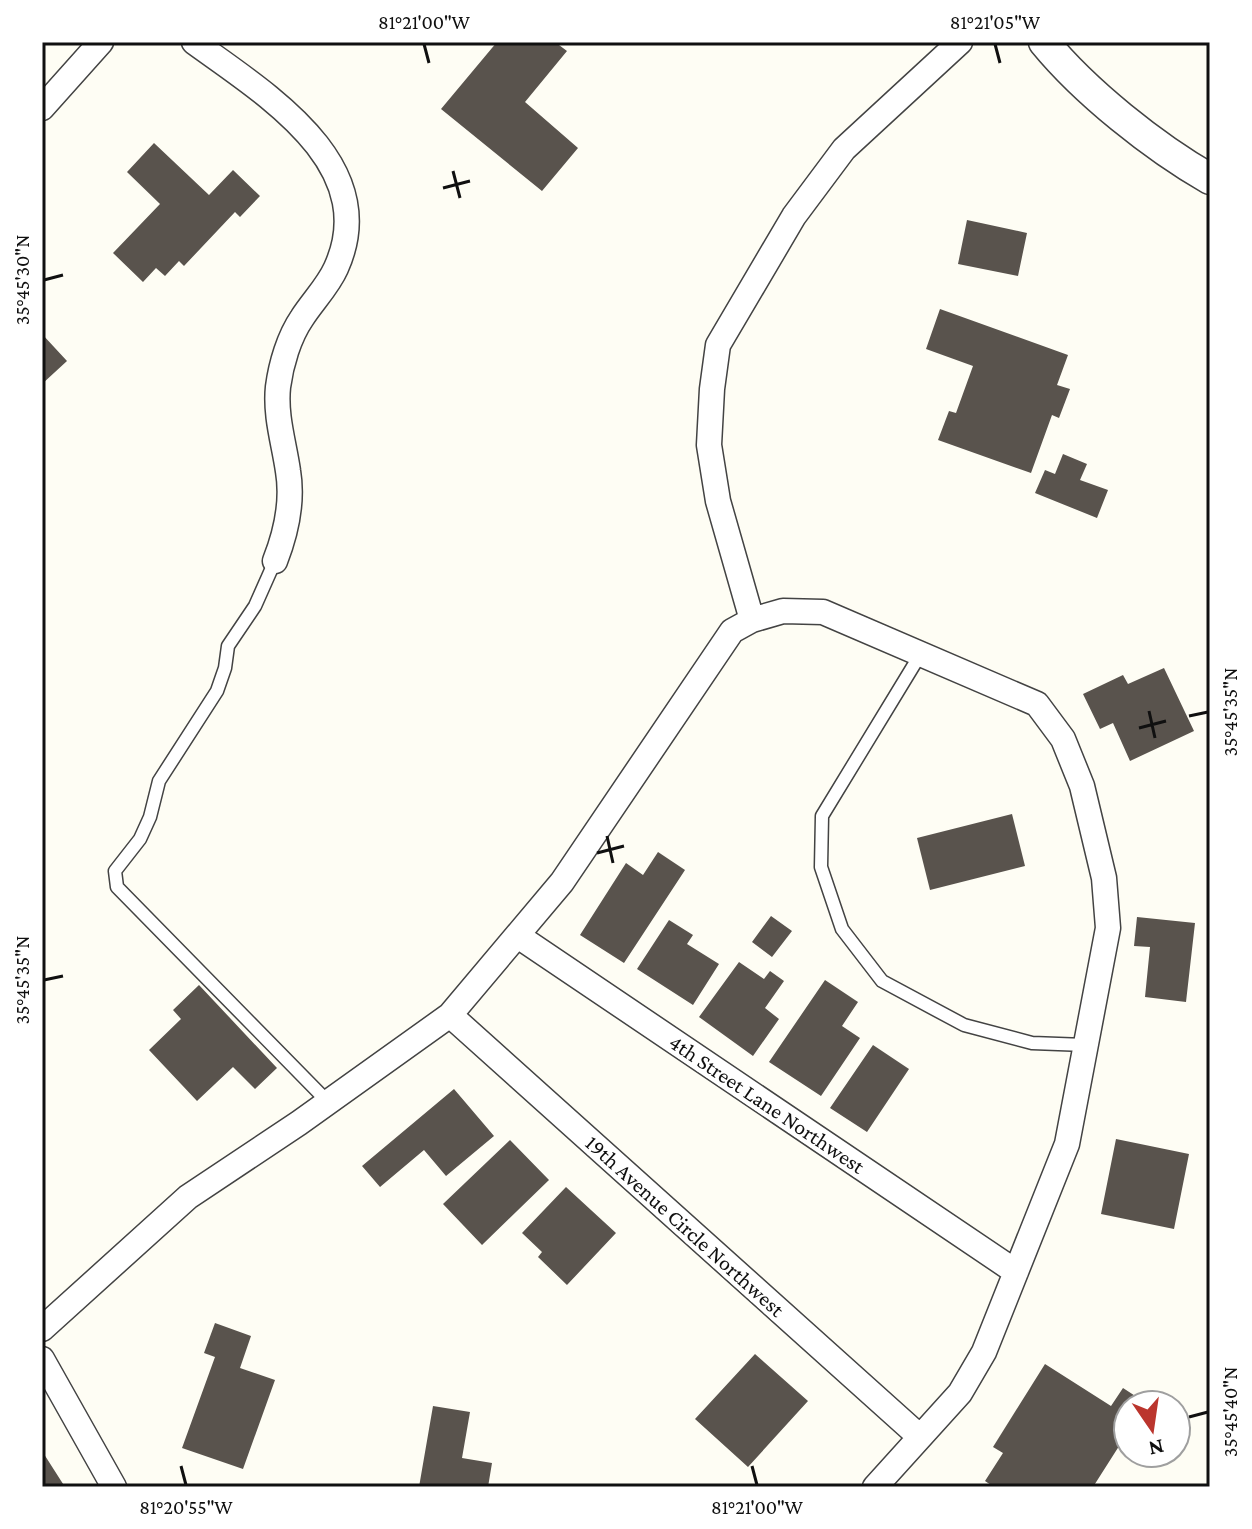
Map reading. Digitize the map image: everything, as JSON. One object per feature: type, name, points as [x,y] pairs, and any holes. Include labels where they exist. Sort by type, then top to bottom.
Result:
[{"type":"street","points":[[42,108],[101,42]]},
{"type":"street","points":[[194,42],[277,104],[323,149],[338,176],[346,209],[345,238],[336,267],[300,321],[286,351],[278,386],[278,420],[289,475],[289,507],[275,561]]},
{"type":"street","points":[[752,620],[718,501],[709,445],[718,345],[794,216],[844,149],[960,42]]},
{"type":"street","points":[[1044,42],[1098,97],[1180,162],[1210,179]]},
{"type":"street","points":[[42,1329],[188,1197],[450,1015],[562,882],[732,631],[752,620],[783,611],[823,612],[1037,704],[1063,739],[1082,786],[1104,878],[1108,928],[1067,1144],[984,1352],[960,1393],[875,1487]]},
{"type":"street","name":"4th Street Lane Northwest","points":[[518,936],[1016,1272]]},
{"type":"street","name":"19th Avenue Circle Northwest","points":[[450,1015],[920,1437]]},
{"type":"street","points":[[42,1359],[114,1487]]},
{"type":"lane","points":[[275,561],[255,606],[228,646],[217,691],[159,781],[150,817],[140,839],[115,871],[117,887],[328,1102]]},
{"type":"lane","points":[[920,655],[822,816],[821,867],[842,929],[882,981],[964,1025],[1032,1043],[1085,1045]]},
{"type":"building","points":[[497,42],[555,42],[567,51],[525,102],[578,148],[542,191],[441,109]]},
{"type":"building","points":[[154,143],[209,195],[233,170],[260,196],[240,217],[235,212],[184,266],[179,261],[165,276],[156,268],[143,282],[113,253],[160,204],[127,172]]},
{"type":"building","points":[[967,220],[1027,233],[1018,276],[958,264]]},
{"type":"building","points":[[940,309],[1068,355],[1057,385],[1070,389],[1059,418],[1052,415],[1031,473],[938,440],[949,411],[956,413],[973,366],[926,349]]},
{"type":"building","points":[[42,334],[67,361],[42,384]]},
{"type":"building","points":[[1063,454],[1087,464],[1080,480],[1108,490],[1097,518],[1035,493],[1045,470],[1055,474]]},
{"type":"building","points":[[1164,668],[1194,731],[1130,761],[1113,723],[1100,729],[1083,694],[1123,675],[1128,684]]},
{"type":"building","points":[[1012,814],[1025,866],[930,890],[917,838]]},
{"type":"building","points":[[658,852],[685,870],[624,963],[580,935],[626,863],[643,875]]},
{"type":"building","points":[[771,916],[792,931],[772,957],[752,942]]},
{"type":"building","points":[[1137,917],[1195,923],[1186,1002],[1145,997],[1150,947],[1134,946]]},
{"type":"building","points":[[669,920],[693,935],[687,944],[719,964],[693,1005],[637,969]]},
{"type":"building","points":[[739,962],[764,979],[770,971],[784,981],[765,1008],[779,1019],[753,1056],[699,1017]]},
{"type":"building","points":[[825,980],[858,1002],[842,1026],[860,1038],[821,1096],[769,1062]]},
{"type":"building","points":[[199,985],[277,1068],[255,1089],[233,1067],[197,1101],[149,1050],[181,1019],[173,1010]]},
{"type":"building","points":[[873,1045],[909,1069],[867,1132],[830,1108]]},
{"type":"building","points":[[454,1089],[494,1136],[446,1176],[424,1150],[380,1187],[362,1166]]},
{"type":"building","points":[[1116,1139],[1189,1154],[1174,1229],[1101,1214]]},
{"type":"building","points":[[510,1140],[549,1180],[482,1245],[443,1204]]},
{"type":"building","points":[[566,1187],[616,1233],[567,1285],[538,1257],[542,1252],[522,1233]]},
{"type":"building","points":[[215,1323],[251,1336],[240,1368],[275,1380],[243,1469],[182,1448],[215,1357],[204,1353]]},
{"type":"building","points":[[755,1354],[808,1401],[748,1467],[695,1419]]},
{"type":"building","points":[[1045,1364],[1112,1404],[1112,1457],[1093,1487],[994,1487],[985,1481],[1003,1453],[993,1447]]},
{"type":"building","points":[[433,1406],[470,1412],[462,1458],[492,1463],[488,1487],[419,1487]]},
{"type":"building","points":[[42,1451],[65,1487],[42,1487]]}]
